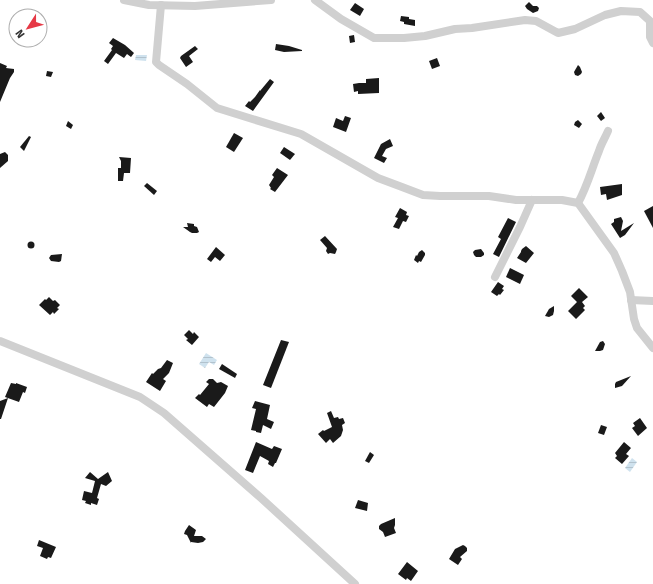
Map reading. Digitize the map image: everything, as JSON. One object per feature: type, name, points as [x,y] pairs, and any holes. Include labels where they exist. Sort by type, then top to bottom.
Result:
[{"type":"street","points":[[124,0],[161,6],[195,6],[271,0]]},
{"type":"street","points":[[315,0],[341,19],[374,38],[425,36],[455,29],[525,20],[536,21],[558,33],[575,29],[621,11],[640,12],[650,21],[650,37],[653,43]]},
{"type":"street","points":[[161,6],[156,62],[159,66],[188,84],[217,108],[301,134],[378,178],[424,195],[489,196],[516,200],[562,200],[578,203],[614,254],[630,292],[634,319],[637,328],[653,348]]},
{"type":"street","points":[[578,203],[583,195],[600,148],[608,131]]},
{"type":"street","points":[[495,277],[532,200]]},
{"type":"street","points":[[631,300],[653,301]]},
{"type":"street","points":[[0,341],[140,396],[152,404],[261,498],[355,584]]},
{"type":"water","points":[[136,55],[147,55],[146,61],[135,60]]},
{"type":"water","points":[[206,353],[217,360],[214,365],[209,362],[205,368],[199,364]]},
{"type":"water","points":[[632,458],[637,462],[630,472],[625,468]]},
{"type":"building","points":[[529,2],[533,6],[537,6],[539,8],[538,11],[533,13],[527,9],[525,6]]},
{"type":"building","points":[[355,3],[364,9],[360,16],[350,10]]},
{"type":"building","points":[[401,16],[409,17],[409,19],[415,20],[415,26],[404,24],[404,22],[400,21]]},
{"type":"building","points":[[354,35],[355,42],[350,43],[349,36]]},
{"type":"building","points":[[113,38],[125,45],[134,53],[131,57],[127,54],[124,58],[116,53],[108,64],[104,61],[112,50],[111,49],[113,46],[109,43]]},
{"type":"building","points":[[276,44],[289,46],[302,51],[284,52],[275,50]]},
{"type":"building","points":[[195,46],[198,49],[189,56],[193,62],[186,67],[180,58]]},
{"type":"building","points":[[437,58],[440,66],[432,69],[429,61]]},
{"type":"building","points":[[0,63],[7,66],[6,68],[14,69],[14,72],[0,102]]},
{"type":"building","points":[[578,65],[582,72],[578,76],[575,75],[574,72]]},
{"type":"building","points":[[47,71],[53,72],[51,77],[46,76]]},
{"type":"building","points":[[379,78],[379,93],[358,94],[358,91],[354,92],[353,84],[366,83],[366,79]]},
{"type":"building","points":[[270,79],[274,82],[253,111],[245,106],[255,97]]},
{"type":"building","points":[[601,112],[605,118],[601,121],[597,116]]},
{"type":"building","points":[[345,116],[351,118],[346,132],[333,127],[336,118],[343,121]]},
{"type":"building","points":[[578,120],[582,124],[579,128],[574,125]]},
{"type":"building","points":[[68,121],[73,125],[71,129],[66,126]]},
{"type":"building","points":[[234,133],[243,138],[234,152],[226,147]]},
{"type":"building","points":[[29,136],[31,137],[24,151],[20,147]]},
{"type":"building","points":[[390,139],[393,146],[386,149],[382,156],[387,158],[384,163],[374,158],[381,144]]},
{"type":"building","points":[[284,147],[295,154],[290,160],[280,153]]},
{"type":"building","points":[[5,152],[8,155],[8,161],[0,168],[0,154]]},
{"type":"building","points":[[119,157],[131,158],[130,173],[124,173],[123,181],[118,181],[118,168],[121,168],[121,161]]},
{"type":"building","points":[[277,168],[288,175],[275,192],[270,189],[271,188],[269,185],[274,177],[272,175]]},
{"type":"building","points":[[147,183],[157,191],[154,195],[144,186]]},
{"type":"building","points":[[622,184],[622,195],[607,200],[606,194],[601,195],[600,187]]},
{"type":"building","points":[[653,206],[653,228],[644,211]]},
{"type":"building","points":[[400,208],[407,212],[406,215],[409,216],[406,222],[403,221],[399,229],[393,227],[398,218],[395,217]]},
{"type":"building","points":[[621,217],[623,221],[621,231],[634,223],[625,235],[620,238],[611,224],[614,222],[614,219]]},
{"type":"building","points":[[508,218],[516,222],[499,257],[493,254],[501,239],[498,237]]},
{"type":"building","points":[[187,223],[194,224],[199,232],[192,233],[183,227],[188,227]]},
{"type":"building","points":[[325,236],[337,249],[335,254],[328,254],[326,251],[327,248],[320,240]]},
{"type":"building","points":[[31,242],[34,245],[31,248],[28,245]]},
{"type":"building","points":[[526,246],[534,253],[526,263],[517,258],[522,249]]},
{"type":"building","points":[[216,247],[225,255],[220,261],[215,257],[211,262],[207,259]]},
{"type":"building","points":[[481,249],[484,255],[481,257],[476,257],[473,252]]},
{"type":"building","points":[[422,250],[425,255],[421,262],[419,261],[418,263],[414,260],[416,255],[417,256]]},
{"type":"building","points":[[62,254],[61,261],[59,262],[51,261],[49,258],[51,255]]},
{"type":"building","points":[[510,268],[524,275],[520,284],[506,277]]},
{"type":"building","points":[[498,282],[504,286],[502,289],[504,290],[497,296],[491,292]]},
{"type":"building","points":[[579,288],[588,297],[582,302],[585,306],[583,308],[585,310],[576,319],[568,311],[577,302],[571,296]]},
{"type":"building","points":[[49,297],[60,305],[57,308],[59,309],[54,314],[53,312],[50,315],[39,305]]},
{"type":"building","points":[[554,306],[553,315],[549,317],[545,316],[549,309]]},
{"type":"building","points":[[189,330],[193,334],[194,332],[199,337],[192,345],[186,340],[188,339],[184,335]]},
{"type":"building","points":[[281,340],[289,342],[271,388],[263,385]]},
{"type":"building","points":[[603,341],[605,344],[603,350],[595,351],[600,342]]},
{"type":"building","points":[[167,360],[173,363],[169,373],[163,379],[166,381],[160,391],[146,382],[152,373],[153,374],[161,368]]},
{"type":"building","points":[[222,364],[237,374],[235,378],[219,369]]},
{"type":"building","points":[[631,376],[622,386],[615,388],[616,382]]},
{"type":"building","points":[[209,379],[213,379],[217,383],[221,382],[228,386],[225,393],[214,407],[209,404],[207,407],[195,398],[199,394],[200,395],[209,384],[206,382]]},
{"type":"building","points":[[11,383],[16,383],[27,387],[19,402],[5,397]]},
{"type":"building","points":[[8,398],[1,419],[0,419],[0,401]]},
{"type":"building","points":[[255,401],[270,405],[267,419],[274,422],[271,429],[263,425],[261,433],[251,430],[256,409],[252,408]]},
{"type":"building","points":[[331,411],[334,418],[343,418],[345,423],[342,425],[343,430],[341,436],[333,443],[330,439],[326,443],[318,434],[323,430],[324,431],[332,427],[327,413]]},
{"type":"building","points":[[640,418],[647,428],[638,436],[632,428],[635,426],[633,423]]},
{"type":"building","points":[[601,425],[607,427],[604,435],[598,433]]},
{"type":"building","points":[[256,442],[272,449],[274,446],[282,449],[273,467],[268,464],[269,461],[260,456],[253,473],[245,470]]},
{"type":"building","points":[[624,442],[631,448],[626,454],[629,456],[622,464],[615,458],[617,456],[615,453]]},
{"type":"building","points":[[370,452],[374,455],[369,463],[365,461]]},
{"type":"building","points":[[90,472],[98,479],[108,472],[112,481],[106,486],[101,484],[97,498],[99,499],[97,505],[85,503],[86,501],[82,500],[84,491],[92,493],[95,481],[85,478]]},
{"type":"building","points":[[358,500],[368,503],[367,511],[355,508]]},
{"type":"building","points":[[395,518],[394,528],[396,533],[385,537],[383,532],[379,529],[379,526]]},
{"type":"building","points":[[189,525],[196,530],[194,536],[202,536],[206,539],[203,542],[191,543],[187,535],[184,534]]},
{"type":"building","points":[[39,540],[56,547],[51,558],[48,557],[47,559],[40,556],[43,548],[37,546]]},
{"type":"building","points":[[463,545],[467,548],[467,551],[460,557],[462,559],[458,565],[449,559],[455,549]]},
{"type":"building","points":[[407,562],[418,571],[411,581],[407,578],[406,580],[398,574]]}]
